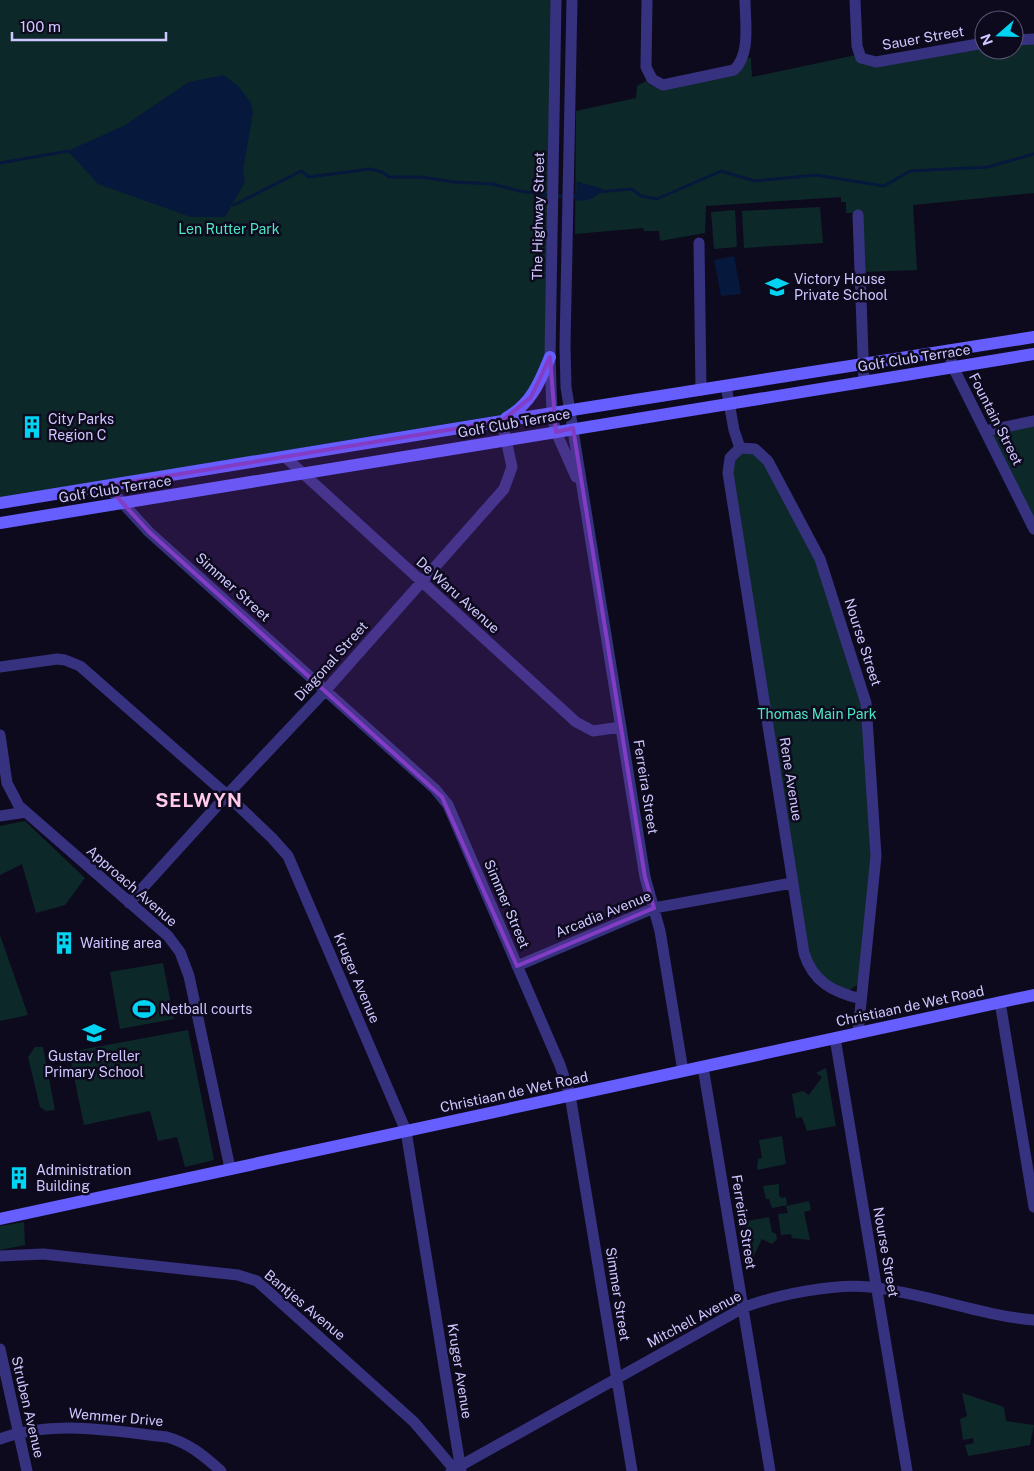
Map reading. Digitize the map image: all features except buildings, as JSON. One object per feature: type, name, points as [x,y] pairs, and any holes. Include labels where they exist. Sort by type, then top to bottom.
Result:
[{"type":"street","name":"The Highway Street","points":[[556,0],[550,356],[552,414],[556,432]]},
{"type":"street","points":[[572,0],[565,364],[569,410],[573,428]]},
{"type":"street","points":[[647,0],[646,67],[652,79],[663,85],[734,70],[741,63],[744,55],[745,0]]},
{"type":"street","name":"Sauer Street","points":[[855,0],[856,36],[861,58],[876,62],[974,45]]},
{"type":"street","points":[[858,215],[864,382]]},
{"type":"street","points":[[699,243],[700,390]]},
{"type":"street","name":"Golf Club Terrace","points":[[0,503],[569,410],[1034,337]]},
{"type":"street","name":"Fountain Street","points":[[948,350],[953,367],[1034,528]]},
{"type":"street","name":"Golf Club Terrace","points":[[0,523],[1034,354]]},
{"type":"street","points":[[502,421],[518,410],[531,397],[540,382],[550,356]]},
{"type":"street","points":[[726,386],[740,448]]},
{"type":"street","name":"Diagonal Street","points":[[129,903],[226,795],[326,691],[420,581],[507,484],[512,468],[502,421]]},
{"type":"street","points":[[985,431],[1034,422]]},
{"type":"street","name":"Ferreira Street","points":[[573,428],[645,877],[663,948],[683,1070]]},
{"type":"street","name":"Ferreira Street","points":[[556,432],[576,476],[586,507]]},
{"type":"street","name":"Rene Avenue","points":[[740,448],[730,458],[728,473],[804,953],[810,970],[817,978],[835,991],[861,999]]},
{"type":"street","name":"Nourse Street","points":[[740,448],[755,449],[768,461],[816,548],[866,703],[876,856],[858,1032]]},
{"type":"street","name":"De Waru Avenue","points":[[284,457],[576,722],[593,731],[621,727]]},
{"type":"street","name":"Simmer Street","points":[[107,486],[149,532],[442,797],[452,813],[560,1065],[570,1094],[632,1471]]},
{"type":"street","name":"Kruger Avenue","points":[[0,667],[57,659],[80,666],[226,795],[272,838],[288,856],[406,1131],[457,1469]]},
{"type":"street","name":"Approach Avenue","points":[[0,735],[7,783],[15,800],[26,812],[168,936],[184,962],[230,1168]]},
{"type":"street","points":[[0,816],[26,812]]},
{"type":"street","name":"Arcadia Avenue","points":[[517,966],[654,908],[792,883]]},
{"type":"street","name":"Christiaan de Wet Road","points":[[0,1219],[1034,995]]},
{"type":"street","points":[[1000,1002],[1034,1206]]},
{"type":"street","name":"Nourse Street","points":[[835,1038],[907,1471]]},
{"type":"street","name":"Ferreira Street","points":[[703,1067],[770,1471]]},
{"type":"street","name":"Bantjes Avenue","points":[[0,1256],[43,1254],[238,1275],[257,1281],[414,1422],[457,1469]]},
{"type":"street","name":"Mitchell Avenue","points":[[457,1469],[743,1308],[774,1298],[849,1287],[878,1288],[992,1314],[1034,1320]]},
{"type":"street","name":"Struben Avenue","points":[[0,1349],[27,1471]]},
{"type":"street","name":"Wemmer Drive","points":[[0,1439],[18,1432],[61,1428],[168,1437],[181,1440],[194,1448],[221,1471]]},
{"type":"highlighted area","points":[[550,357],[556,432],[573,428],[645,877],[654,908],[517,966],[442,797],[149,532],[107,486],[502,421],[531,397]]},
{"type":"green space","name":"Len Rutter Park","points":[[0,0],[553,0],[546,357],[537,381],[506,414],[0,498]]},
{"type":"green space","points":[[1024,42],[1034,42],[1034,193],[913,205],[917,270],[864,272],[855,213],[846,213],[846,202],[841,202],[841,197],[706,206],[705,233],[660,241],[659,231],[644,231],[643,228],[575,234],[576,111],[636,98],[637,86],[646,81],[651,86],[742,68],[748,58],[751,58],[752,77],[856,55],[858,60],[974,47],[974,60],[1024,60]]},
{"type":"green space","points":[[820,207],[823,243],[744,248],[742,211]]},
{"type":"green space","points":[[735,210],[737,247],[714,249],[711,212]]},
{"type":"green space","points":[[1034,425],[1034,519],[990,434]]},
{"type":"green space","name":"Thomas Main Park","points":[[739,452],[759,454],[808,539],[862,702],[873,851],[860,983],[848,991],[832,986],[811,963],[731,473],[734,457]]},
{"type":"green space","points":[[25,821],[85,878],[65,905],[36,913],[22,864],[0,875],[0,826]]},
{"type":"green space","points":[[0,935],[28,1015],[0,1021]]},
{"type":"green space","points":[[163,963],[174,1019],[120,1029],[110,972]]},
{"type":"green space","points":[[188,1030],[214,1160],[185,1167],[177,1137],[158,1141],[150,1111],[84,1125],[69,1052]]},
{"type":"green space","points":[[35,1047],[43,1047],[55,1110],[46,1111],[40,1107],[28,1057]]},
{"type":"green space","points":[[826,1068],[836,1126],[807,1131],[802,1117],[796,1118],[792,1094],[803,1091],[809,1095],[822,1077],[816,1073]]},
{"type":"green space","points":[[782,1136],[786,1164],[757,1170],[758,1159],[762,1158],[759,1140]]},
{"type":"green space","points":[[779,1184],[779,1195],[781,1198],[786,1197],[787,1205],[772,1208],[769,1199],[766,1199],[763,1186]]},
{"type":"green space","points":[[809,1201],[811,1210],[804,1212],[810,1240],[792,1238],[791,1234],[781,1235],[778,1214],[788,1213],[786,1206]]},
{"type":"green space","points":[[769,1217],[772,1232],[776,1234],[777,1239],[772,1244],[762,1239],[749,1266],[741,1222]]},
{"type":"green space","points":[[24,1222],[25,1245],[0,1250],[0,1226]]},
{"type":"green space","points":[[962,1393],[1004,1407],[1006,1421],[1034,1425],[1030,1445],[968,1456],[965,1445],[974,1443],[973,1438],[963,1440],[960,1419],[967,1416]]},
{"type":"water","points":[[224,75],[239,87],[251,103],[253,113],[243,170],[245,182],[225,217],[191,217],[98,184],[68,151],[125,125],[189,82]]},
{"type":"water","points":[[577,181],[603,189],[591,199],[584,201],[576,200]]},
{"type":"water","points":[[734,256],[741,294],[721,296],[714,260]]},
{"type":"waterway","points":[[0,163],[68,151]]},
{"type":"waterway","points":[[597,192],[632,189],[641,196],[657,199],[721,171],[755,181],[816,175],[884,186],[910,171],[988,167],[1034,154]]},
{"type":"waterway","points":[[234,205],[301,171],[309,177],[370,169],[382,172],[389,177],[420,177],[455,182],[493,184],[519,191],[566,197],[578,195]]},
{"type":"place","name":"Victory House Private School","points":[[777,287]]},
{"type":"place","name":"City Parks Region C","points":[[32,427]]},
{"type":"place","name":"Waiting area","points":[[64,943]]},
{"type":"place","name":"Netball courts","points":[[144,1009]]},
{"type":"place","name":"Gustav Preller Primary School","points":[[94,1033]]},
{"type":"place","name":"Administration Building","points":[[19,1178]]},
{"type":"district","name":"SELWYN","points":[[199,800]]}]
